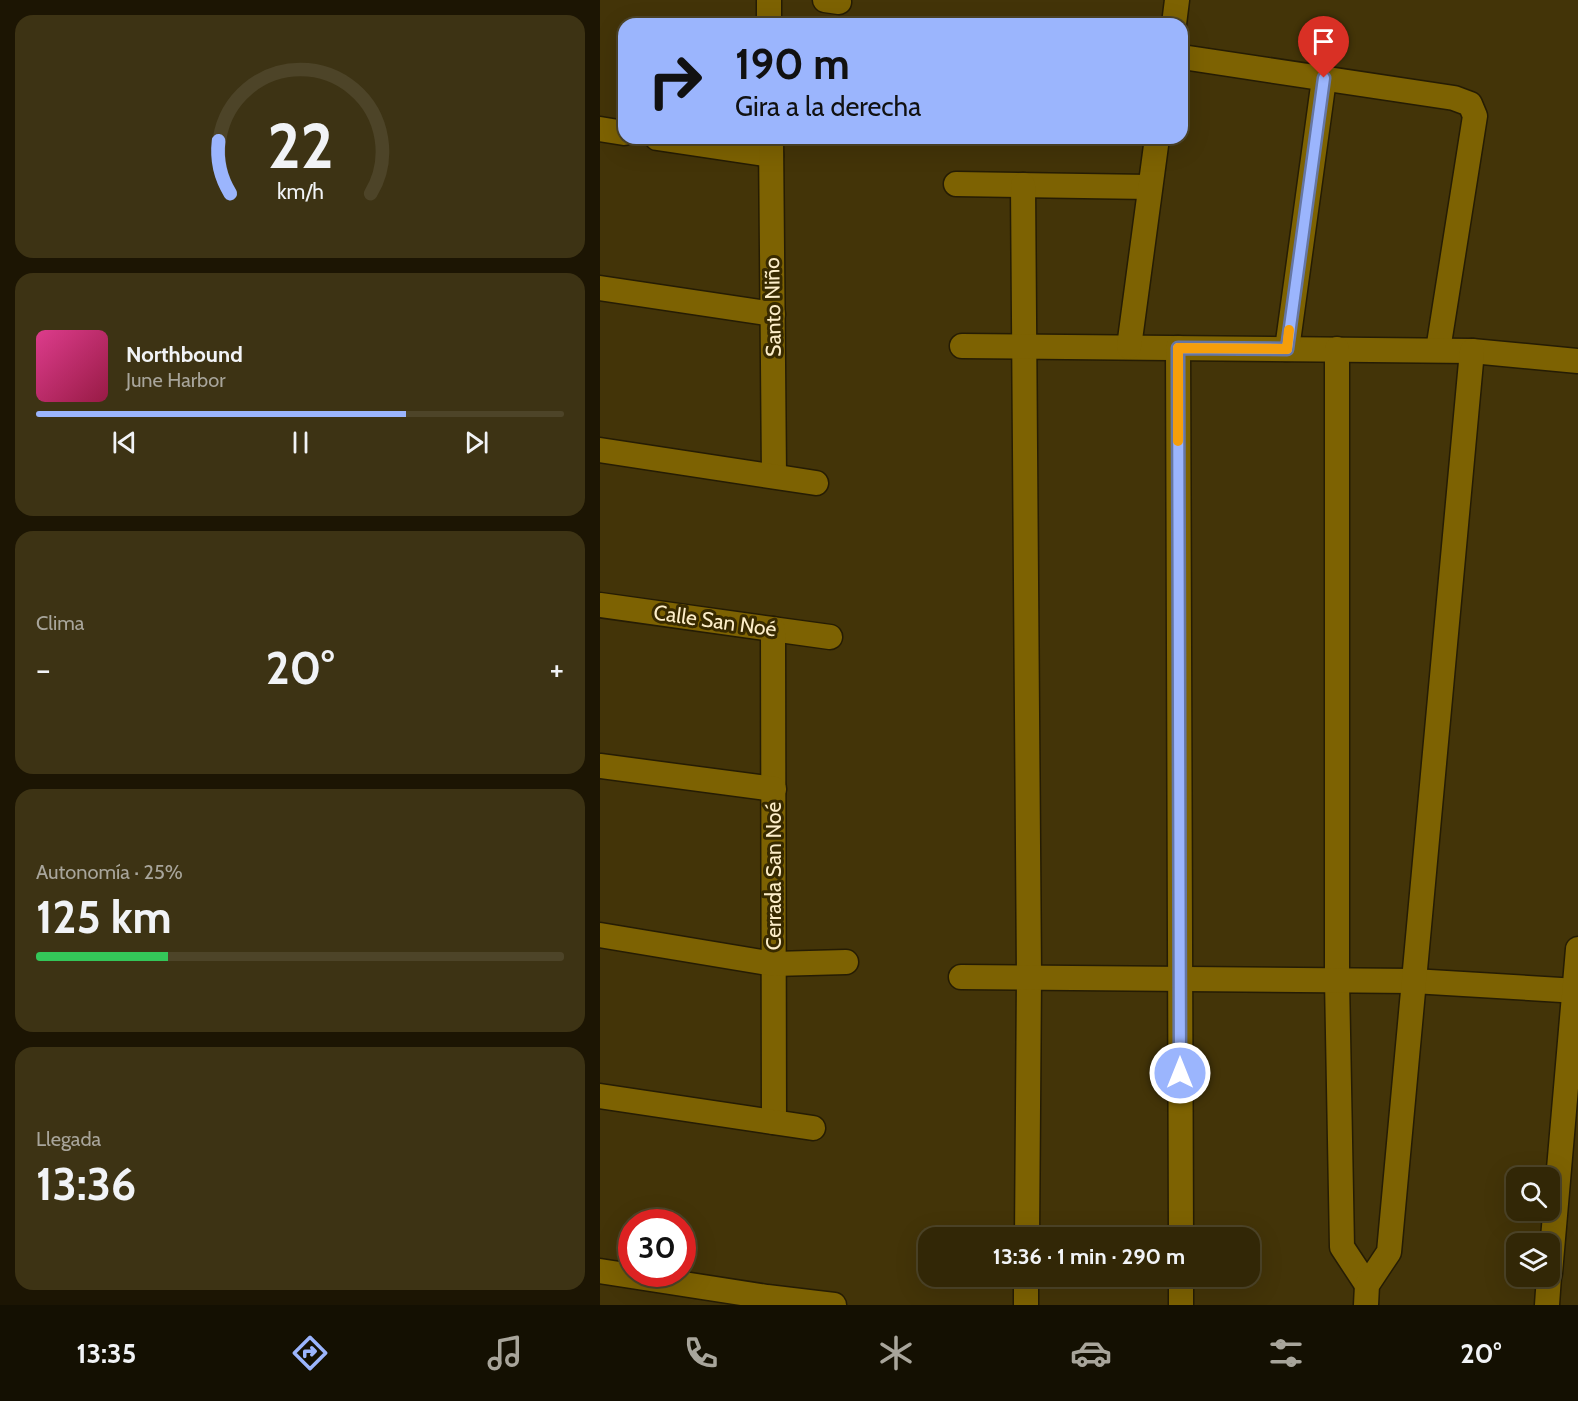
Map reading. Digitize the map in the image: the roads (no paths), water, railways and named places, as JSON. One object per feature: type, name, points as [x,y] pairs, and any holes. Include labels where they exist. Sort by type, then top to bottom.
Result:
[{"type":"street","points":[[769,0],[769,18]]},
{"type":"street","points":[[1175,18],[1177,0]]},
{"type":"street","points":[[1188,58],[1454,98],[1470,104],[1475,116],[1438,350]]},
{"type":"street","points":[[1287,349],[1324,78]]},
{"type":"street","points":[[600,129],[618,132]]},
{"type":"street","points":[[733,144],[771,147]]},
{"type":"street","points":[[1129,347],[1156,144]]},
{"type":"street","name":"Santo Niño","points":[[771,147],[774,476]]},
{"type":"street","points":[[956,184],[1150,187]]},
{"type":"street","points":[[1023,185],[1029,977],[1027,1227]]},
{"type":"street","points":[[600,288],[773,314]]},
{"type":"street","points":[[962,346],[1438,350],[1578,361]]},
{"type":"street","points":[[1178,348],[1181,1227]]},
{"type":"street","points":[[1337,350],[1337,980],[1342,1247],[1367,1295]]},
{"type":"street","points":[[1367,1295],[1389,1252],[1472,351]]},
{"type":"street","points":[[600,450],[816,483]]},
{"type":"street","name":"Calle San Noé","points":[[600,605],[830,637]]},
{"type":"street","name":"Cerrada San Noé","points":[[773,629],[774,1122]]},
{"type":"street","points":[[600,766],[774,789]]},
{"type":"street","points":[[600,935],[774,964],[846,962]]},
{"type":"street","points":[[1553,1233],[1578,949]]},
{"type":"street","points":[[961,977],[1413,981],[1576,990]]},
{"type":"street","points":[[600,1096],[813,1128]]},
{"type":"street","points":[[600,1271],[767,1301],[834,1305]]},
{"type":"street","points":[[1026,1287],[1026,1305]]},
{"type":"street","points":[[1181,1287],[1181,1305]]},
{"type":"street","points":[[1547,1305],[1548,1287]]}]
